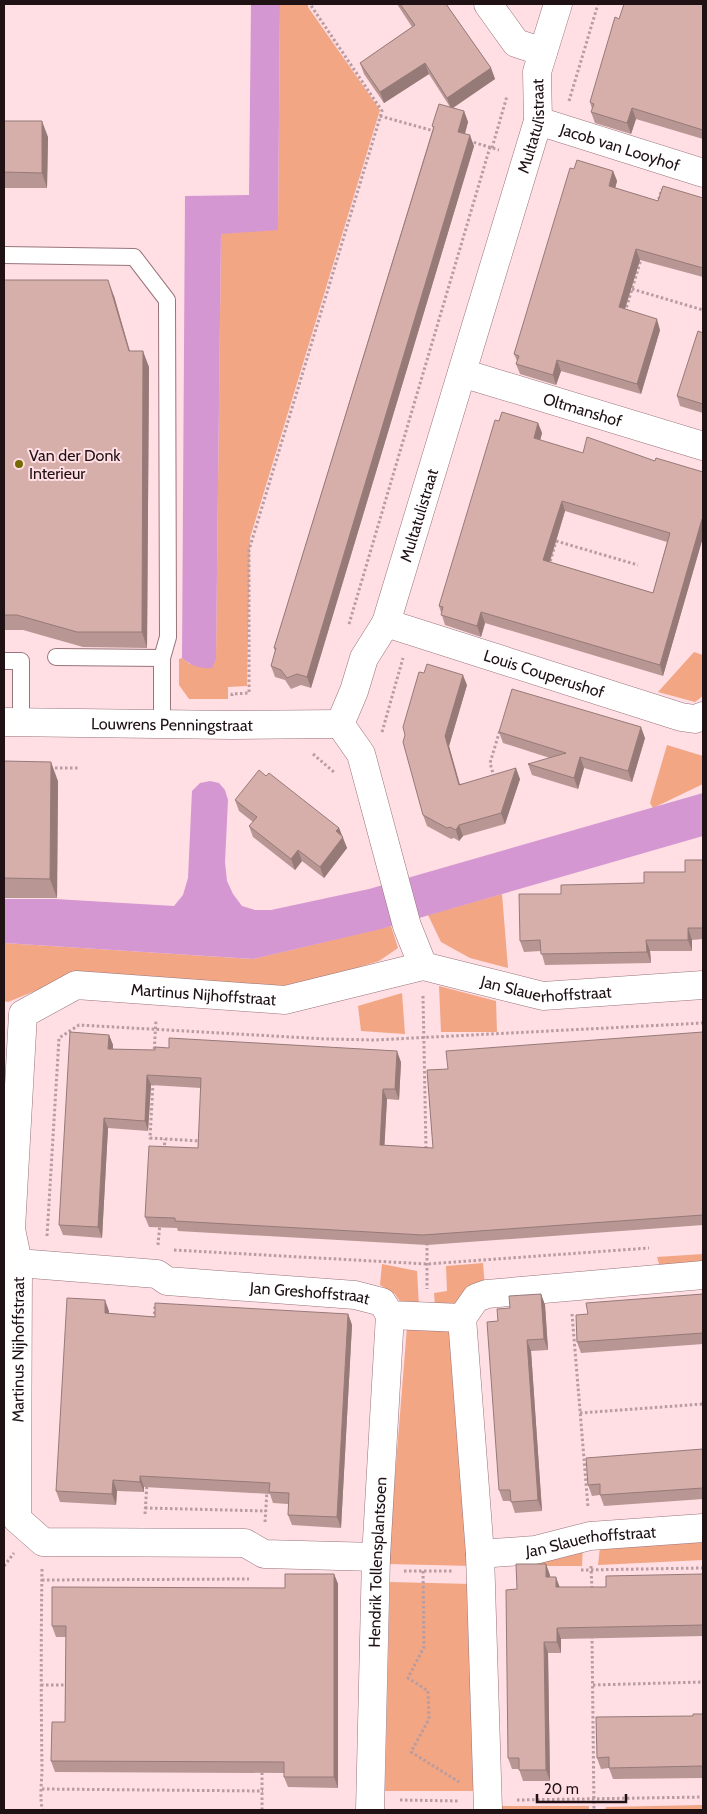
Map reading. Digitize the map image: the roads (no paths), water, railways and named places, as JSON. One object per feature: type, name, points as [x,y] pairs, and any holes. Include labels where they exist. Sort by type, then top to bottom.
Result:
[{"type":"street","points":[[488,4],[516,43],[543,52]]},
{"type":"street","name":"Multatulistraat","points":[[340,724],[354,691],[364,658],[386,623],[526,158],[550,124],[537,72],[558,4]]},
{"type":"street","name":"Jacob van Looyhof","points":[[550,124],[703,173]]},
{"type":"street","name":"Oltmanshof","points":[[462,373],[703,446]]},
{"type":"street","name":"Louis Couperushof","points":[[386,623],[681,716],[695,719],[703,716]]},
{"type":"street","name":"Louwrens Penningstraat","points":[[12,722],[232,725],[340,724]]},
{"type":"street","points":[[340,724],[361,754],[406,926],[423,966]]},
{"type":"street","points":[[671,987],[703,965]]},
{"type":"street","name":"Jan Slauerhoffstraat","points":[[423,966],[543,996],[703,985]]},
{"type":"street","name":"Martinus Nijhoffstraat","points":[[376,1564],[264,1554],[245,1543],[42,1542],[17,1519],[16,1253],[11,1229],[23,1014],[76,985],[285,1000],[423,966]]},
{"type":"street","name":"Jan Greshoffstraat","points":[[16,1253],[157,1262],[167,1281],[355,1295],[382,1302],[390,1315],[462,1318]]},
{"type":"street","points":[[488,1806],[481,1562],[462,1318],[476,1298],[487,1294],[703,1275]]},
{"type":"street","name":"Hendrik Tollensplantsoen","points":[[369,1805],[376,1564],[390,1315]]},
{"type":"street","name":"Jan Slauerhoffstraat","points":[[481,1562],[590,1536],[703,1528]]},
{"type":"lane","points":[[4,255],[134,257],[167,300],[168,637],[162,658],[162,724]]},
{"type":"lane","points":[[56,657],[162,658]]},
{"type":"lane","points":[[4,660],[20,661],[12,722]]},
{"type":"place","name":"Van der Donk Interieur","points":[[19,464]]}]
